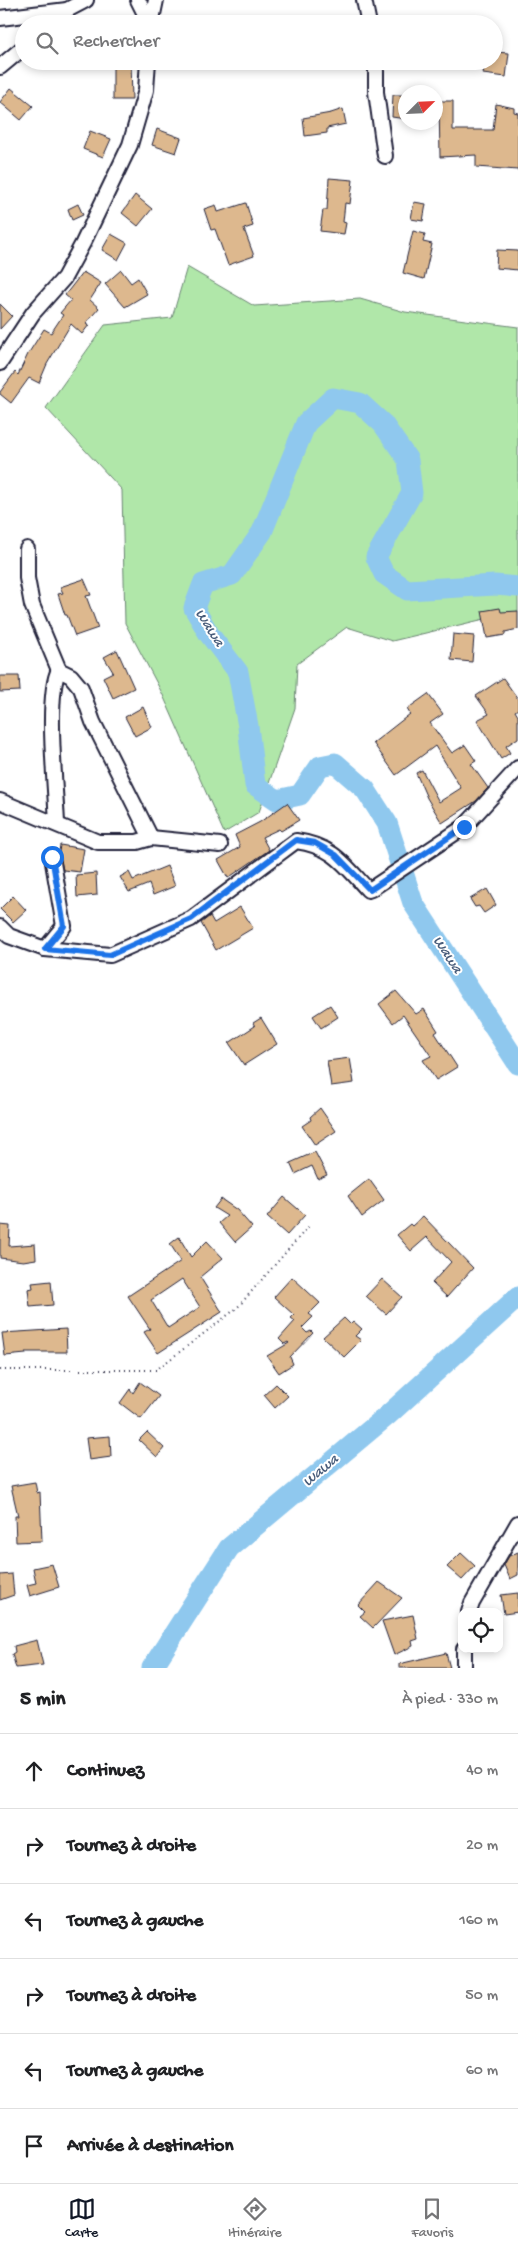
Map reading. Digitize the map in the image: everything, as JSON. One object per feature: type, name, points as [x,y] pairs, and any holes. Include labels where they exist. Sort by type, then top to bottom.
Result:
[{"type":"street","points":[[17,15],[62,7],[86,0]]},
{"type":"street","points":[[138,0],[146,15]]},
{"type":"street","points":[[153,15],[156,0]]},
{"type":"street","points":[[364,0],[367,15]]},
{"type":"street","points":[[0,18],[15,15]]},
{"type":"street","points":[[0,67],[15,54]]},
{"type":"street","points":[[0,363],[33,312],[64,278],[83,243],[130,145],[146,90],[147,70]]},
{"type":"street","points":[[376,70],[376,92],[385,156]]},
{"type":"street","points":[[27,549],[27,578],[32,606],[60,670],[71,676],[81,688],[93,722],[151,838]]},
{"type":"street","points":[[57,824],[53,720],[54,679],[60,670]]},
{"type":"street","points":[[0,927],[9,936],[45,949],[110,955],[191,919],[296,840],[315,843],[336,855],[368,890],[464,827],[518,768]]},
{"type":"street","points":[[0,802],[98,842],[137,842],[151,838],[220,845]]},
{"type":"street","points":[[45,949],[64,926],[52,857]]},
{"type":"street","points":[[470,1608],[518,1523]]},
{"type":"street","points":[[464,1653],[464,1668]]},
{"type":"path","points":[[0,1370],[156,1370],[236,1308],[310,1226]]},
{"type":"green space","points":[[187,267],[254,306],[360,299],[405,312],[518,327],[518,611],[392,641],[347,627],[297,664],[295,708],[259,812],[224,833],[162,693],[125,623],[122,490],[46,408],[105,325],[172,318]]},
{"type":"building","points":[[503,53],[509,53],[506,77],[483,74],[484,70],[503,70]]},
{"type":"building","points":[[113,70],[131,70],[132,100],[113,100]]},
{"type":"building","points":[[11,88],[33,106],[21,120],[0,102]]},
{"type":"building","points":[[393,95],[398,95],[398,118],[392,117]]},
{"type":"building","points":[[443,101],[453,101],[453,130],[493,130],[496,104],[514,108],[514,112],[518,113],[518,170],[476,167],[476,155],[440,157],[440,130],[443,130]]},
{"type":"building","points":[[343,109],[346,124],[327,128],[327,133],[305,136],[303,118]]},
{"type":"building","points":[[157,129],[181,138],[176,153],[152,145]]},
{"type":"building","points":[[90,131],[111,139],[103,157],[83,149]]},
{"type":"building","points":[[329,178],[353,180],[350,204],[345,203],[343,222],[346,223],[344,234],[320,231],[323,210],[327,210]]},
{"type":"building","points":[[135,195],[152,209],[138,226],[122,213]]},
{"type":"building","points":[[414,202],[426,204],[423,221],[411,219]]},
{"type":"building","points":[[246,203],[253,226],[244,229],[254,256],[228,265],[215,229],[211,230],[204,209],[216,205],[218,212]]},
{"type":"building","points":[[78,204],[83,215],[72,220],[68,209]]},
{"type":"building","points":[[413,231],[425,234],[423,242],[432,244],[424,279],[403,273]]},
{"type":"building","points":[[111,234],[127,243],[118,260],[102,250]]},
{"type":"building","points":[[497,250],[518,251],[518,270],[496,268]]},
{"type":"building","points":[[121,270],[131,283],[138,278],[147,294],[125,307],[105,284]]},
{"type":"building","points":[[83,272],[101,283],[90,300],[99,308],[86,323],[89,325],[82,334],[71,324],[47,364],[39,383],[29,378],[11,403],[0,392],[15,372],[18,375],[28,354],[44,329],[51,333],[63,315],[60,313],[71,300],[65,295]]},
{"type":"building","points":[[0,304],[12,316],[0,329]]},
{"type":"building","points":[[84,579],[91,595],[86,596],[98,628],[75,636],[58,594],[63,593],[60,587]]},
{"type":"building","points":[[500,608],[501,612],[518,611],[518,629],[505,632],[505,635],[487,638],[482,611]]},
{"type":"building","points":[[453,634],[474,636],[472,662],[451,660]]},
{"type":"building","points":[[117,650],[134,688],[113,698],[103,677],[113,672],[104,657]]},
{"type":"building","points":[[0,676],[19,676],[20,691],[0,692]]},
{"type":"building","points":[[503,678],[518,699],[518,709],[515,711],[518,716],[518,738],[506,746],[510,753],[501,759],[477,720],[489,714],[476,696]]},
{"type":"building","points":[[428,694],[443,714],[430,723],[452,753],[465,745],[476,761],[471,764],[488,788],[476,801],[442,823],[427,798],[416,773],[422,770],[439,802],[461,788],[435,746],[396,775],[373,743],[410,714],[407,709]]},
{"type":"building","points":[[143,707],[152,727],[135,736],[125,717]]},
{"type":"building","points":[[287,803],[299,820],[281,831],[279,829],[262,837],[269,850],[228,878],[218,860],[240,847],[235,835],[260,822]]},
{"type":"building","points":[[60,845],[84,849],[80,872],[63,870],[59,852]]},
{"type":"building","points":[[167,866],[175,886],[153,895],[149,884],[129,892],[120,877],[129,872],[133,880]]},
{"type":"building","points":[[96,873],[97,895],[77,897],[76,875]]},
{"type":"building","points":[[487,889],[496,905],[484,913],[479,906],[475,907],[470,899]]},
{"type":"building","points":[[13,896],[26,910],[13,922],[0,909]]},
{"type":"building","points":[[240,907],[253,928],[216,950],[201,923],[210,916],[214,923]]},
{"type":"building","points":[[396,991],[416,1014],[424,1009],[438,1031],[435,1033],[457,1067],[436,1080],[423,1060],[431,1056],[403,1015],[393,1023],[379,1004]]},
{"type":"building","points":[[330,1005],[338,1017],[321,1028],[313,1016]]},
{"type":"building","points":[[261,1018],[277,1044],[244,1065],[229,1043],[255,1026],[253,1023]]},
{"type":"building","points":[[350,1058],[354,1083],[331,1086],[327,1061]]},
{"type":"building","points":[[320,1108],[336,1131],[315,1145],[302,1126],[311,1120],[310,1117]]},
{"type":"building","points":[[315,1152],[327,1175],[318,1179],[312,1166],[295,1174],[290,1163]]},
{"type":"building","points":[[369,1179],[384,1200],[362,1217],[348,1196]]},
{"type":"building","points":[[284,1197],[305,1215],[287,1235],[267,1217]]},
{"type":"building","points":[[221,1199],[237,1210],[252,1227],[235,1242],[219,1223],[227,1216],[214,1208]]},
{"type":"building","points":[[423,1216],[473,1268],[447,1297],[432,1283],[451,1262],[427,1237],[411,1251],[397,1235],[410,1224],[412,1226]]},
{"type":"building","points":[[0,1225],[10,1226],[9,1246],[35,1244],[36,1259],[23,1261],[0,1258]]},
{"type":"building","points":[[179,1237],[191,1257],[207,1241],[223,1258],[200,1277],[222,1312],[158,1353],[144,1332],[150,1329],[128,1296],[181,1261],[170,1244]],"holes":[[[182,1279],[200,1307],[168,1328],[151,1300]]]},
{"type":"building","points":[[292,1277],[320,1303],[309,1314],[313,1317],[302,1328],[307,1333],[311,1331],[313,1333],[290,1357],[293,1364],[279,1373],[267,1356],[289,1343],[284,1344],[279,1339],[295,1321],[291,1318],[294,1315],[274,1297]]},
{"type":"building","points":[[382,1279],[402,1297],[386,1314],[366,1296]]},
{"type":"building","points":[[51,1281],[53,1305],[30,1307],[28,1289],[33,1288],[32,1283]]},
{"type":"building","points":[[344,1318],[350,1324],[353,1321],[362,1329],[355,1336],[361,1340],[344,1357],[323,1337]]},
{"type":"building","points":[[66,1329],[67,1352],[25,1352],[26,1354],[5,1356],[2,1333]]},
{"type":"building","points":[[140,1382],[159,1396],[141,1419],[120,1403],[130,1389],[133,1393]]},
{"type":"building","points":[[276,1384],[288,1396],[275,1408],[264,1395]]},
{"type":"building","points":[[147,1432],[164,1448],[157,1457],[139,1440]]},
{"type":"building","points":[[110,1436],[111,1457],[89,1460],[86,1438]]},
{"type":"building","points":[[35,1482],[37,1493],[40,1492],[42,1541],[16,1542],[15,1516],[18,1516],[11,1486]]},
{"type":"building","points":[[518,1552],[518,1575],[510,1579],[504,1565],[509,1556]]},
{"type":"building","points":[[461,1553],[475,1566],[462,1580],[447,1567]]},
{"type":"building","points":[[52,1564],[59,1587],[30,1596],[27,1585],[36,1583],[33,1568]]},
{"type":"building","points":[[12,1574],[14,1595],[0,1600],[0,1575]]},
{"type":"building","points":[[379,1582],[402,1598],[373,1628],[360,1616],[365,1612],[358,1605]]},
{"type":"building","points":[[518,1593],[518,1612],[504,1614],[501,1595]]},
{"type":"building","points":[[413,1615],[418,1639],[412,1641],[413,1646],[394,1655],[382,1621]]},
{"type":"building","points":[[37,1640],[43,1665],[16,1668],[12,1654],[15,1652],[14,1646]]},
{"type":"building","points":[[446,1653],[450,1668],[399,1668],[399,1664]]},
{"type":"waterway","name":"Wawa","points":[[518,587],[495,585],[407,590],[384,574],[376,557],[412,493],[408,460],[383,424],[360,403],[333,398],[306,423],[262,532],[232,575],[203,584],[194,608],[209,634],[238,672],[248,726],[255,785],[277,800],[300,795],[320,766],[335,763],[365,789],[387,823],[413,903],[518,1064]]},
{"type":"waterway","name":"Wawa","points":[[152,1668],[229,1548],[388,1415],[518,1297]]},
{"type":"route","points":[[52,857],[64,926],[45,949],[110,955],[191,919],[296,840],[315,843],[336,855],[370,890],[464,827]]}]
